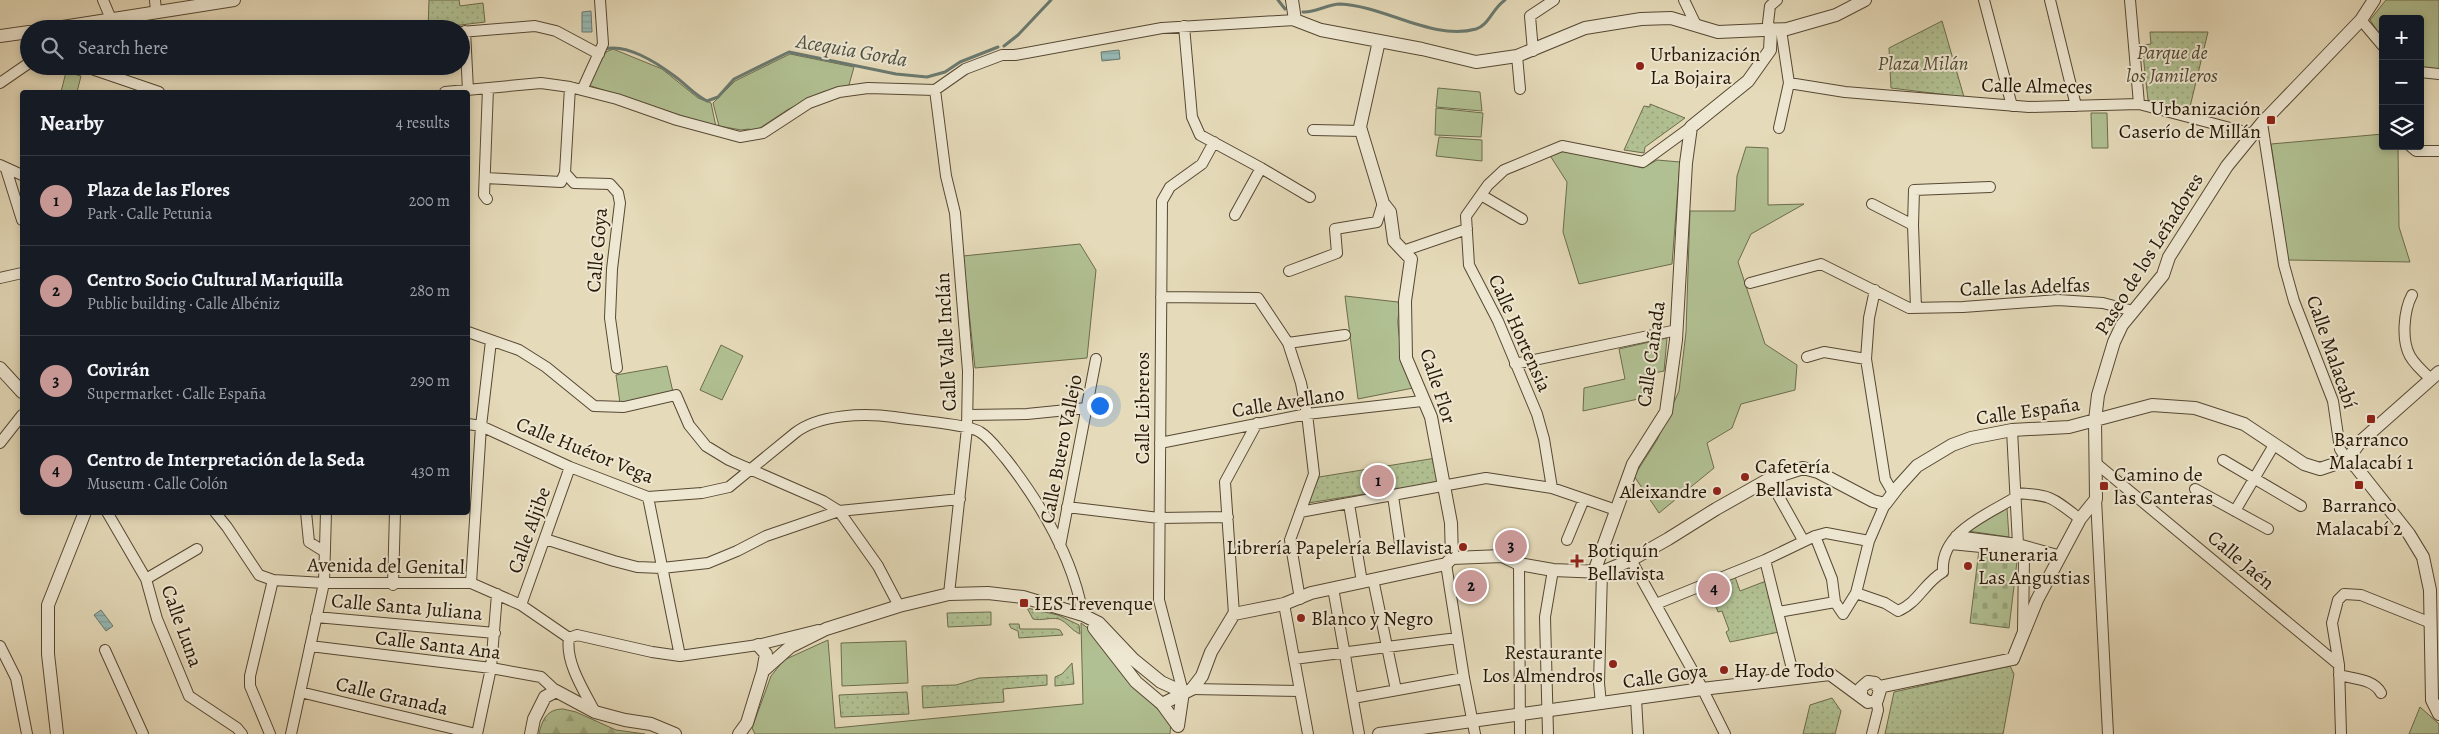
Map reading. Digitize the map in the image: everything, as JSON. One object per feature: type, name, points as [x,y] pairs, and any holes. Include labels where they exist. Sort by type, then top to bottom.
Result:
[{"type":"street","points":[[103,0],[111,19]]},
{"type":"street","points":[[106,20],[156,6],[234,0]]},
{"type":"street","points":[[582,90],[603,44],[600,0]]},
{"type":"street","points":[[1292,0],[1295,20]]},
{"type":"street","points":[[1533,51],[1530,16],[1554,0]]},
{"type":"street","points":[[1684,0],[1696,25]]},
{"type":"street","points":[[1777,0],[1770,6],[1768,23],[1776,31],[1789,83],[1779,128]]},
{"type":"street","points":[[467,75],[468,90],[541,82],[570,87],[617,99],[676,120],[740,137],[763,133],[809,103],[839,92],[868,88],[935,90],[964,69],[1002,55],[1015,55],[1162,28],[1295,20],[1321,30],[1476,62],[1517,56],[1585,28],[1622,22],[1671,18],[1718,32],[1776,31],[1836,16],[1865,0]]},
{"type":"street","points":[[1984,0],[2012,106]]},
{"type":"street","points":[[2050,0],[2076,106]]},
{"type":"street","points":[[2130,0],[2139,104]]},
{"type":"street","name":"Paseo de los Leñadores","points":[[2108,734],[2096,499],[2095,420],[2098,395],[2114,342],[2133,310],[2163,275],[2174,249],[2227,166],[2262,123],[2361,20],[2374,0]]},
{"type":"street","points":[[2361,20],[2379,41]]},
{"type":"street","points":[[470,31],[535,26],[562,34],[599,54]]},
{"type":"street","points":[[1184,26],[1192,117],[1200,135],[1310,197]]},
{"type":"street","points":[[1690,127],[1748,81],[1770,50],[1776,31]]},
{"type":"street","points":[[0,36],[20,33]]},
{"type":"street","name":"Calle Flor","points":[[1379,41],[1360,127],[1383,202],[1390,212],[1394,241],[1410,259],[1405,301],[1406,358],[1422,401],[1431,417],[1452,523],[1449,561]]},
{"type":"street","points":[[1517,56],[1520,89]]},
{"type":"street","points":[[0,83],[20,70]]},
{"type":"street","points":[[2424,72],[2439,74]]},
{"type":"street","points":[[109,75],[153,90]]},
{"type":"street","name":"Calle Almeces","points":[[1789,83],[1845,92],[2012,106],[2139,104],[2252,134]]},
{"type":"street","points":[[485,178],[560,182],[565,173],[570,87]]},
{"type":"street","points":[[487,199],[484,195],[488,88]]},
{"type":"street","name":"Calle Valle Inclán","points":[[935,90],[946,176],[956,213],[968,371],[967,428],[949,594]]},
{"type":"street","name":"Calle Malacabí","points":[[2262,123],[2284,264],[2294,301],[2333,401],[2340,449],[2409,534],[2423,557],[2430,590],[2432,700],[2439,714]]},
{"type":"street","name":"Calle Hortensia","points":[[1552,488],[1544,439],[1498,321],[1469,265],[1466,216],[1481,195],[1504,170],[1562,146],[1644,162],[1690,127]]},
{"type":"street","name":"Calle Cañada","points":[[1598,572],[1616,510],[1633,464],[1666,412],[1677,330],[1686,163],[1690,127]]},
{"type":"street","points":[[1313,130],[1362,131]]},
{"type":"street","name":"Calle Libreros","points":[[1180,731],[1188,691],[1159,600],[1162,202],[1170,187],[1202,164],[1214,142]]},
{"type":"street","points":[[2415,150],[2439,151]]},
{"type":"street","points":[[3,167],[20,174]]},
{"type":"street","points":[[3,167],[20,214]]},
{"type":"street","points":[[1236,215],[1261,168]]},
{"type":"street","name":"Calle Goya","points":[[565,173],[574,182],[610,184],[618,193],[620,203],[612,269],[610,318],[617,368]]},
{"type":"street","points":[[1916,308],[1912,225],[1914,190],[1990,187]]},
{"type":"street","points":[[1481,195],[1522,219]]},
{"type":"street","points":[[1289,272],[1337,253],[1335,229],[1376,222],[1383,202]]},
{"type":"street","points":[[1872,204],[1912,225]]},
{"type":"street","points":[[1403,251],[1467,229]]},
{"type":"street","name":"Calle las Adelfas","points":[[1750,283],[1821,264],[1909,308],[1963,307],[2058,300],[2102,303],[2133,310]]},
{"type":"street","points":[[0,278],[20,273]]},
{"type":"street","points":[[1875,290],[1869,318],[1866,358],[1885,479],[1893,493]]},
{"type":"street","points":[[2347,460],[2360,442],[2435,375],[2409,354],[2405,328],[2407,306],[2412,295]]},
{"type":"street","points":[[1162,296],[1258,298],[1288,343],[1301,383],[1307,414],[1314,474],[1290,540],[1300,599]]},
{"type":"street","points":[[1516,364],[1677,330]]},
{"type":"street","points":[[470,333],[519,350],[546,368],[594,406],[624,407],[676,395],[688,425],[706,446],[750,469],[839,510],[878,566],[899,606]]},
{"type":"street","points":[[1288,343],[1345,335]]},
{"type":"street","points":[[471,583],[481,426],[491,341]]},
{"type":"street","points":[[1807,357],[1824,352],[1866,358]]},
{"type":"street","name":"Calle Buero Vallejo","points":[[1060,546],[1096,359]]},
{"type":"street","points":[[0,368],[20,390]]},
{"type":"street","name":"Calle Avellano","points":[[1160,443],[1307,414],[1422,401]]},
{"type":"street","name":"Calle España","points":[[1885,504],[1917,466],[1952,445],[1970,438],[2012,430],[2069,427],[2152,404],[2195,408],[2244,424],[2304,464],[2320,469],[2347,460]]},
{"type":"street","points":[[968,415],[1027,414],[1087,408]]},
{"type":"street","name":"Calle Huétor Vega","points":[[470,424],[481,426],[570,467],[648,497],[702,494],[729,487],[804,425],[814,422],[869,414],[980,431],[1024,482],[1060,546],[1078,590],[1083,615]]},
{"type":"street","points":[[0,443],[20,418]]},
{"type":"street","points":[[1162,704],[1188,691],[1202,676],[1211,652],[1234,614],[1225,482],[1257,423]]},
{"type":"street","points":[[2012,430],[2020,547],[2024,558],[2023,636]]},
{"type":"street","points":[[2235,511],[2274,445]]},
{"type":"street","points":[[2223,460],[2301,506]]},
{"type":"street","name":"Calle Jaén","points":[[2097,464],[2339,670]]},
{"type":"street","name":"Calle Aljibe","points":[[521,605],[570,467]]},
{"type":"street","points":[[1234,614],[1284,604],[1311,593],[1449,561],[1502,556],[1519,564],[1553,570],[1598,572],[1631,560],[1770,479],[1803,468],[1818,472],[1873,501],[1885,504],[1869,541],[1856,593],[1843,614],[1835,602],[1832,579],[1815,536]]},
{"type":"street","points":[[1300,512],[1486,478],[1552,488],[1616,510]]},
{"type":"street","points":[[1770,479],[1803,540]]},
{"type":"street","points":[[2195,488],[2268,529]]},
{"type":"street","points":[[1856,593],[1885,602],[1898,611],[1920,595],[1932,579],[1943,572],[1942,560],[1960,530],[2016,495],[2045,494],[2056,500],[2080,519]]},
{"type":"street","points":[[1393,496],[1400,543]]},
{"type":"street","points":[[648,497],[680,656]]},
{"type":"street","points":[[545,539],[636,567],[662,568],[708,563],[766,536],[839,510],[960,499]]},
{"type":"street","points":[[1568,540],[1584,499]]},
{"type":"street","points":[[1879,687],[2014,659],[2037,600],[2080,519],[2096,499]]},
{"type":"street","points":[[1349,504],[1368,581],[1388,647],[1396,690]]},
{"type":"street","points":[[1067,507],[1160,518],[1228,518]]},
{"type":"street","points":[[58,734],[48,654],[48,605],[84,515]]},
{"type":"street","name":"Calle Luna","points":[[109,515],[146,579],[158,619],[190,696],[238,728],[242,734]]},
{"type":"street","name":"Avenida del Genital","points":[[217,515],[258,575],[273,580],[324,583],[392,585],[471,583],[521,605],[570,638]]},
{"type":"street","points":[[306,515],[309,542],[325,552]]},
{"type":"street","points":[[291,734],[324,583],[326,515]]},
{"type":"street","points":[[392,585],[395,515]]},
{"type":"street","points":[[1656,604],[1765,560],[1803,540],[1815,536],[1826,533],[1869,541]]},
{"type":"street","points":[[1954,540],[2020,547],[2061,556]]},
{"type":"street","points":[[146,579],[197,549]]},
{"type":"street","points":[[1631,560],[1702,689],[1724,734]]},
{"type":"street","points":[[1765,560],[1794,677]]},
{"type":"street","points":[[1449,561],[1458,638],[1474,728]]},
{"type":"street","points":[[1519,564],[1520,734]]},
{"type":"street","points":[[1548,734],[1546,617],[1553,570]]},
{"type":"street","points":[[1598,572],[1600,704]]},
{"type":"street","points":[[270,734],[250,686],[250,676],[273,580]]},
{"type":"street","points":[[1333,588],[1359,734]]},
{"type":"street","points":[[595,712],[583,688],[568,648],[570,638],[577,635],[652,652],[680,656],[758,644],[826,629],[899,606],[949,594],[988,593],[1023,598],[1083,615],[1099,623],[1134,660],[1161,682],[1188,691],[1300,691]]},
{"type":"street","points":[[477,734],[491,668],[497,594]]},
{"type":"street","points":[[2340,734],[2339,670],[2332,623],[2338,600],[2344,594],[2361,594],[2431,623]]},
{"type":"street","points":[[1778,612],[1835,602]]},
{"type":"street","points":[[1284,604],[1308,734]]},
{"type":"street","points":[[1083,615],[1136,682],[1162,704],[1180,731]]},
{"type":"street","name":"Calle Santa Juliana","points":[[316,617],[495,633]]},
{"type":"street","points":[[763,671],[790,647],[826,629]]},
{"type":"street","points":[[1294,659],[1458,638]]},
{"type":"street","points":[[738,734],[747,723],[763,671],[766,654],[758,644]]},
{"type":"street","points":[[0,646],[16,678],[27,734]]},
{"type":"street","name":"Calle Santa Ana","points":[[310,646],[491,668],[541,677],[556,691]]},
{"type":"street","points":[[105,650],[143,734]]},
{"type":"street","points":[[2339,670],[2370,682],[2377,686],[2381,693]]},
{"type":"street","name":"Calle Goya","points":[[1379,734],[1474,728],[1520,714],[1794,677],[1830,674],[1861,694]]},
{"type":"street","points":[[1353,698],[1464,678]]},
{"type":"street","points":[[1872,734],[1878,710],[1876,700],[1880,694],[1879,687],[1875,683],[1865,683],[1861,688],[1861,694],[1865,701],[1876,700]]},
{"type":"street","points":[[531,734],[534,719],[545,696],[556,691],[595,712],[617,719],[651,724],[675,734]]},
{"type":"street","name":"Calle Granada","points":[[300,692],[477,734]]},
{"type":"street","points":[[1636,699],[1638,734]]},
{"type":"green space","points":[[429,0],[459,0],[460,6],[483,3],[485,22],[470,24],[470,20],[428,20]]},
{"type":"green space","points":[[2386,0],[2439,0],[2439,69],[2424,67],[2424,15],[2379,15],[2379,33],[2370,20]]},
{"type":"green space","name":"Plaza Milán","points":[[1942,21],[1964,97],[1891,88],[1889,48]]},
{"type":"green space","name":"Parque de los Jamileros","points":[[2150,32],[2208,32],[2189,111],[2148,100],[2142,45],[2151,44]]},
{"type":"green space","points":[[613,49],[662,69],[698,98],[711,103],[716,127],[588,85],[606,52]]},
{"type":"green space","points":[[790,54],[854,67],[849,85],[823,92],[787,110],[754,132],[749,129],[741,130],[719,126],[713,103],[735,81]]},
{"type":"green space","points":[[65,75],[81,76],[78,90],[62,90]]},
{"type":"green space","points":[[1438,88],[1480,92],[1482,111],[1436,107]]},
{"type":"green space","points":[[1650,104],[1685,118],[1645,147],[1644,153],[1624,150],[1644,106],[1650,107]]},
{"type":"green space","points":[[1436,108],[1483,113],[1481,137],[1435,135]]},
{"type":"green space","points":[[2091,113],[2107,113],[2108,148],[2092,148]]},
{"type":"green space","points":[[2379,134],[2379,150],[2398,150],[2399,227],[2410,262],[2288,260],[2271,144]]},
{"type":"green space","points":[[1439,137],[1482,140],[1482,161],[1436,156]]},
{"type":"green space","points":[[1746,147],[1768,148],[1768,205],[1804,204],[1751,234],[1738,262],[1765,344],[1797,365],[1795,390],[1741,404],[1732,428],[1707,443],[1714,468],[1659,513],[1634,476],[1657,440],[1679,391],[1686,332],[1690,211],[1735,211],[1737,176]]},
{"type":"green space","points":[[1565,150],[1643,168],[1657,160],[1680,162],[1672,264],[1579,284],[1563,232],[1567,182],[1549,154]]},
{"type":"green space","points":[[1080,244],[1096,270],[1087,358],[975,368],[963,256]]},
{"type":"green space","points":[[1345,296],[1398,302],[1401,349],[1407,374],[1413,388],[1358,399]]},
{"type":"green space","points":[[1667,338],[1664,371],[1639,376],[1643,398],[1583,411],[1584,388],[1625,379],[1619,349]]},
{"type":"green space","points":[[721,345],[743,356],[722,400],[700,390]]},
{"type":"green space","points":[[667,366],[673,392],[620,403],[616,375]]},
{"type":"green space","points":[[1436,458],[1440,482],[1308,503],[1319,477]]},
{"type":"green space","points":[[2007,508],[2009,537],[1968,531]]},
{"type":"green space","points":[[1979,550],[2018,553],[2009,628],[1970,623]]},
{"type":"green space","points":[[1734,574],[1740,591],[1766,581],[1779,632],[1730,642],[1726,632],[1729,630],[1722,611],[1718,612],[1713,599],[1717,597],[1715,591],[1724,587],[1721,580]]},
{"type":"green space","points":[[1027,608],[1058,615],[1079,625],[1080,634],[1059,619],[1033,619]]},
{"type":"green space","points":[[991,612],[991,625],[948,627],[947,613]]},
{"type":"green space","points":[[1081,623],[1089,629],[1128,682],[1171,721],[1170,734],[755,734],[752,728],[771,676],[784,660],[828,640],[835,728],[1083,704]]},
{"type":"green space","points":[[1009,624],[1019,624],[1020,629],[1056,629],[1060,630],[1063,635],[1019,638],[1018,631],[1011,628]]},
{"type":"green space","points":[[906,641],[908,683],[842,686],[841,643]]},
{"type":"green space","points":[[1072,663],[1074,684],[1055,686],[1055,677],[1062,674]]},
{"type":"green space","points":[[2010,666],[2014,674],[2003,734],[1885,734],[1894,692]]},
{"type":"green space","points":[[1047,675],[1047,685],[1003,689],[1004,702],[923,708],[922,686],[956,685],[979,678]]},
{"type":"green space","points":[[907,692],[909,714],[841,717],[839,695]]},
{"type":"green space","points":[[1832,698],[1841,711],[1835,734],[1803,734],[1810,705]]},
{"type":"green space","points":[[2420,707],[2439,724],[2439,734],[2409,734]]},
{"type":"green space","points":[[563,709],[576,712],[616,730],[645,734],[539,734],[546,716],[553,711]]},
{"type":"water","points":[[591,11],[592,32],[582,32],[582,12]]},
{"type":"water","points":[[1119,50],[1120,59],[1102,61],[1101,52]]},
{"type":"water","points":[[101,610],[113,626],[106,631],[94,615]]},
{"type":"waterway","name":"Acequia Gorda","points":[[1004,46],[1018,35],[1051,0]]},
{"type":"waterway","name":"Acequia Gorda","points":[[1278,0],[1285,9]]},
{"type":"waterway","name":"Acequia Gorda","points":[[1303,12],[1331,5],[1357,6],[1426,27],[1460,31],[1480,27],[1505,0]]},
{"type":"waterway","name":"Acequia Gorda","points":[[605,49],[622,49],[641,55],[666,70],[707,101],[718,97],[734,79],[789,52],[896,74],[927,77],[945,72],[960,62],[998,47]]},
{"type":"place","name":"Urbanización La Bojaira","points":[[1640,66]]},
{"type":"place","name":"Urbanización Caserío de Millán","points":[[2271,120]]},
{"type":"place","name":"Barranco Malacabí 1","points":[[2371,419]]},
{"type":"place","name":"Cafetería Bellavista","points":[[1745,477]]},
{"type":"place","name":"Plaza de las Flores","points":[[1378,481]]},
{"type":"place","name":"Barranco Malacabí 2","points":[[2359,485]]},
{"type":"place","name":"Camino de las Canteras","points":[[2104,486]]},
{"type":"place","name":"Aleixandre","points":[[1717,491]]},
{"type":"place","name":"Covirán","points":[[1511,546]]},
{"type":"place","name":"Librería Papelería Bellavista","points":[[1463,547]]},
{"type":"place","name":"Botiquín Bellavista","points":[[1577,561]]},
{"type":"place","name":"Funeraria Las Angustias","points":[[1968,566]]},
{"type":"place","name":"Centro Socio Cultural Mariquilla","points":[[1471,586]]},
{"type":"place","name":"Centro de Interpretación de la Seda","points":[[1714,589]]},
{"type":"place","name":"IES Trevenque","points":[[1024,603]]},
{"type":"place","name":"Blanco y Negro","points":[[1301,618]]},
{"type":"place","name":"Restaurante Los Almendros","points":[[1613,664]]},
{"type":"place","name":"Hay de Todo","points":[[1724,670]]}]
